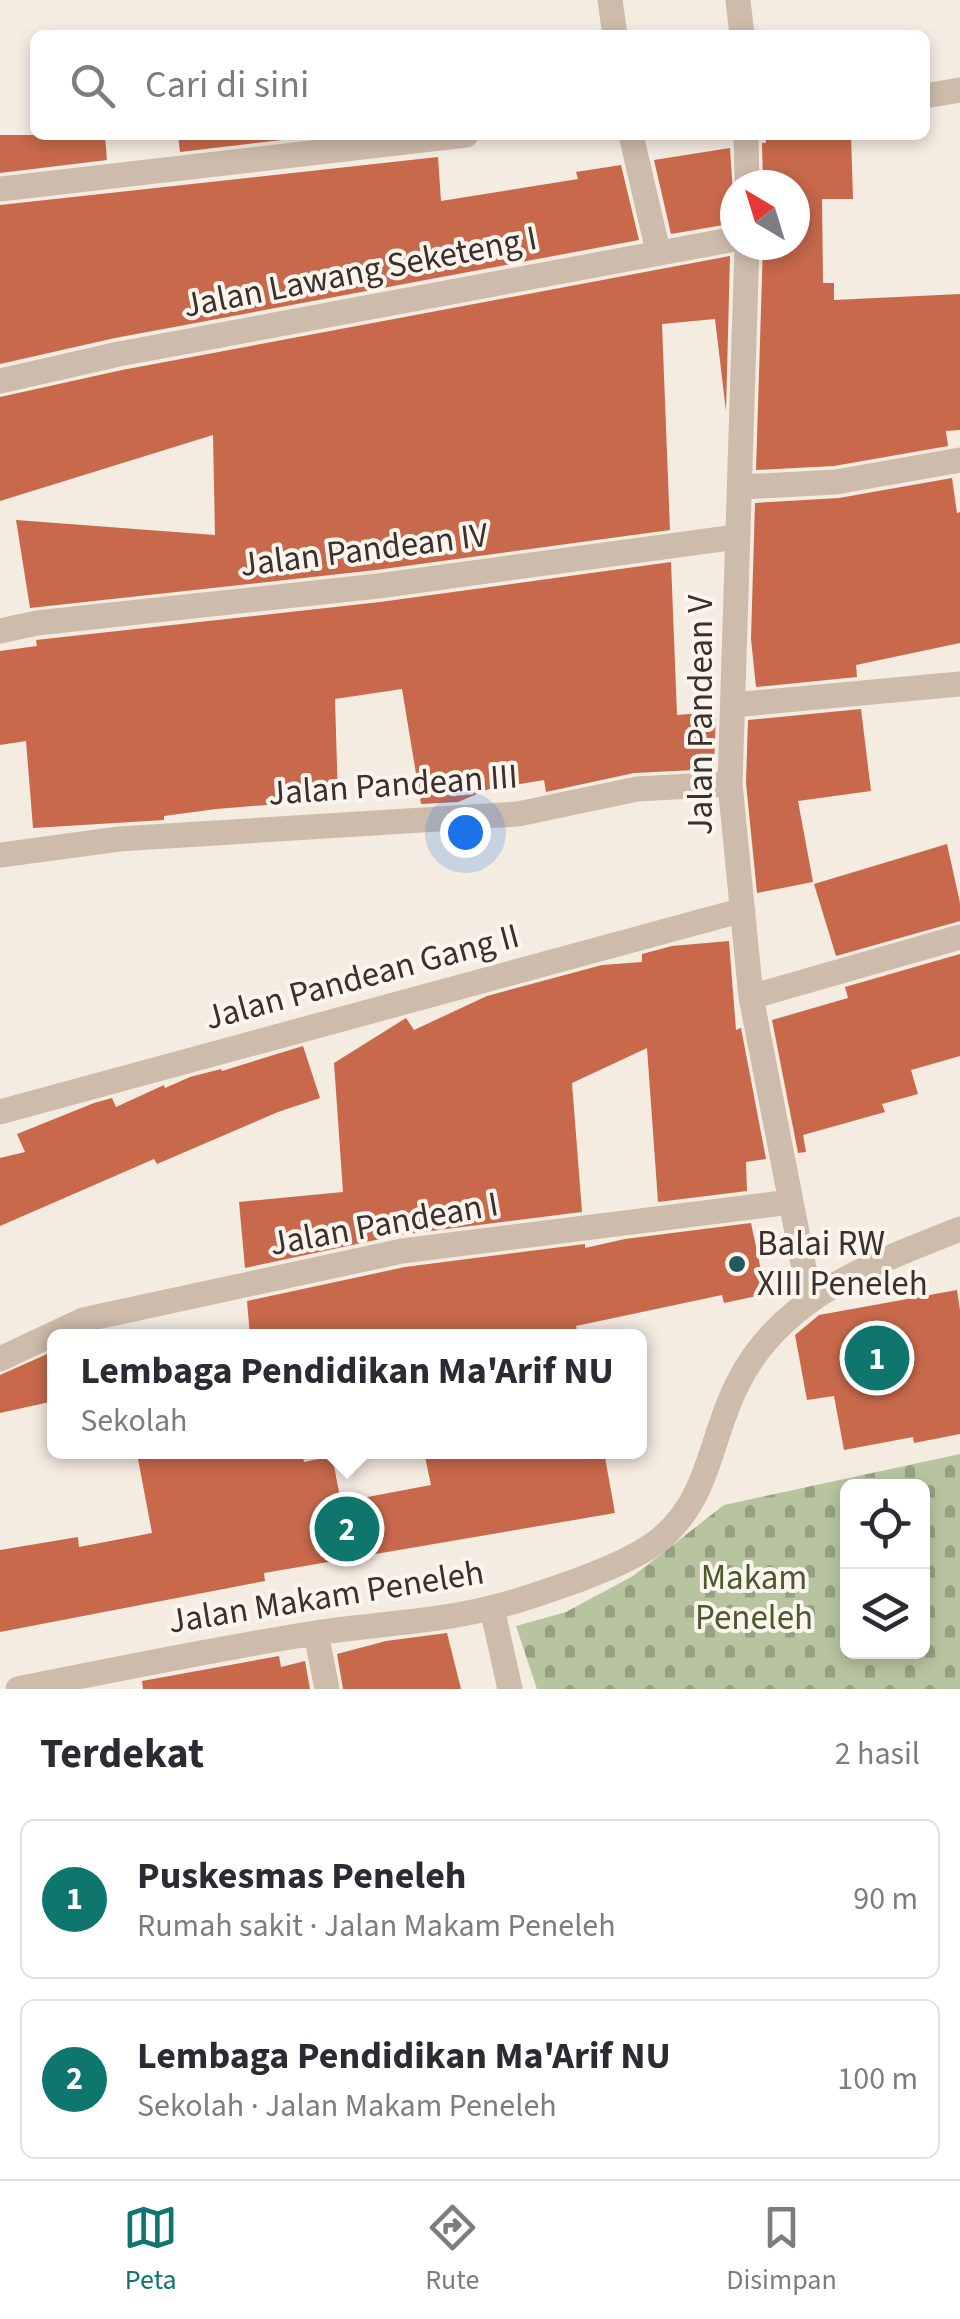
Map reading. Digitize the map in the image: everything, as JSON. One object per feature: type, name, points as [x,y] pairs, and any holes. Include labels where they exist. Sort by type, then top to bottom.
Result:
[{"type":"street","points":[[610,0],[614,30]]},
{"type":"street","points":[[738,0],[741,30]]},
{"type":"street","points":[[930,95],[960,90]]},
{"type":"street","points":[[0,189],[423,140]]},
{"type":"street","points":[[632,140],[658,251]]},
{"type":"street","points":[[746,140],[746,170]]},
{"type":"street","name":"Jalan Lawang Seketeng I","points":[[0,381],[119,354],[720,241]]},
{"type":"street","name":"Jalan Pandean V","points":[[747,260],[730,784],[751,996],[810,1299]]},
{"type":"street","points":[[741,488],[836,482],[960,460]]},
{"type":"street","name":"Jalan Pandean IV","points":[[0,631],[37,622],[378,586],[736,536]]},
{"type":"street","points":[[733,704],[960,684]]},
{"type":"street","name":"Jalan Pandean III","points":[[0,856],[119,840],[518,814],[637,789],[730,784]]},
{"type":"street","name":"Jalan Pandean Gang II","points":[[0,1112],[743,910]]},
{"type":"street","points":[[751,996],[960,937]]},
{"type":"street","name":"Jalan Pandean I","points":[[64,1329],[83,1320],[402,1250],[790,1202]]},
{"type":"street","name":"Jalan Makam Peneleh","points":[[18,1689],[316,1633],[492,1608],[620,1564],[658,1541],[702,1488],[735,1387],[776,1328],[810,1299],[851,1274],[960,1230]]},
{"type":"street","name":"Jalan Pandean I","points":[[0,1359],[47,1337]]},
{"type":"street","points":[[492,1608],[510,1689]]},
{"type":"street","points":[[316,1633],[326,1689]]},
{"type":"green space","name":"Makam Peneleh","points":[[960,1454],[960,1689],[537,1689],[516,1626],[566,1612],[633,1576],[724,1505],[840,1480],[840,1659],[930,1659],[930,1479],[844,1479]]},
{"type":"building","points":[[0,135],[30,135],[30,140],[105,140],[107,160],[0,173]]},
{"type":"building","points":[[179,140],[282,140],[180,152]]},
{"type":"building","points":[[851,140],[853,199],[822,199],[823,283],[834,283],[834,300],[960,294],[960,430],[946,431],[948,446],[834,466],[756,470],[763,260],[810,260],[810,170],[763,170],[762,143]]},
{"type":"building","points":[[730,148],[731,170],[720,170],[720,226],[671,234],[654,160]]},
{"type":"building","points":[[438,157],[441,201],[578,179],[576,172],[621,165],[639,240],[115,338],[0,364],[0,205]]},
{"type":"building","points":[[720,258],[730,260],[726,411],[715,319],[662,324],[670,530],[376,570],[30,608],[16,520],[215,535],[213,435],[0,501],[0,397],[122,370]]},
{"type":"building","points":[[952,478],[957,513],[960,512],[960,643],[856,665],[857,677],[756,687],[751,639],[755,503],[839,498]]},
{"type":"building","points":[[671,562],[677,715],[716,712],[714,769],[634,773],[546,792],[544,780],[489,789],[458,802],[421,804],[402,689],[335,699],[338,799],[216,809],[164,816],[164,820],[33,828],[26,741],[0,745],[0,651],[37,646],[36,640],[380,602]]},
{"type":"building","points":[[861,709],[871,791],[798,801],[813,882],[757,893],[746,783],[748,720]]},
{"type":"building","points":[[947,844],[960,921],[836,956],[814,884]]},
{"type":"building","points":[[729,941],[736,1030],[741,1028],[766,1159],[746,1162],[747,1191],[658,1202],[647,1048],[572,1083],[582,1212],[399,1235],[245,1268],[239,1202],[343,1192],[334,1063],[406,1018],[414,1030],[487,996],[602,965],[642,962],[642,954],[672,946]]},
{"type":"building","points":[[960,954],[960,1056],[911,1070],[918,1094],[882,1104],[885,1112],[803,1135],[806,1152],[798,1153],[772,1020],[848,998],[845,987]]},
{"type":"building","points":[[303,1046],[320,1098],[157,1164],[154,1159],[0,1226],[0,1158],[25,1152],[17,1134],[94,1103],[112,1098],[116,1107],[164,1085],[165,1088],[190,1077]]},
{"type":"building","points":[[751,1223],[766,1294],[724,1303],[722,1295],[576,1326],[577,1329],[249,1329],[247,1301],[405,1267],[585,1244],[585,1248]]},
{"type":"building","points":[[957,1290],[960,1434],[914,1443],[913,1437],[844,1450],[834,1396],[807,1400],[795,1335],[819,1315]]},
{"type":"building","points":[[47,1354],[47,1403],[0,1413],[0,1375]]},
{"type":"building","points":[[138,1459],[333,1459],[341,1502],[431,1485],[425,1459],[605,1459],[615,1513],[264,1573],[265,1581],[0,1632],[0,1550],[78,1537],[79,1547],[152,1533]]},
{"type":"building","points":[[447,1633],[461,1689],[343,1689],[337,1654],[386,1641]]},
{"type":"building","points":[[279,1656],[281,1667],[305,1661],[310,1689],[143,1689],[142,1681]]},
{"type":"place","name":"Balai RW XIII Peneleh","points":[[737,1264]]},
{"type":"place","name":"Puskesmas Peneleh","points":[[877,1358]]},
{"type":"place","name":"Lembaga Pendidikan Ma'Arif NU","points":[[347,1529]]}]
